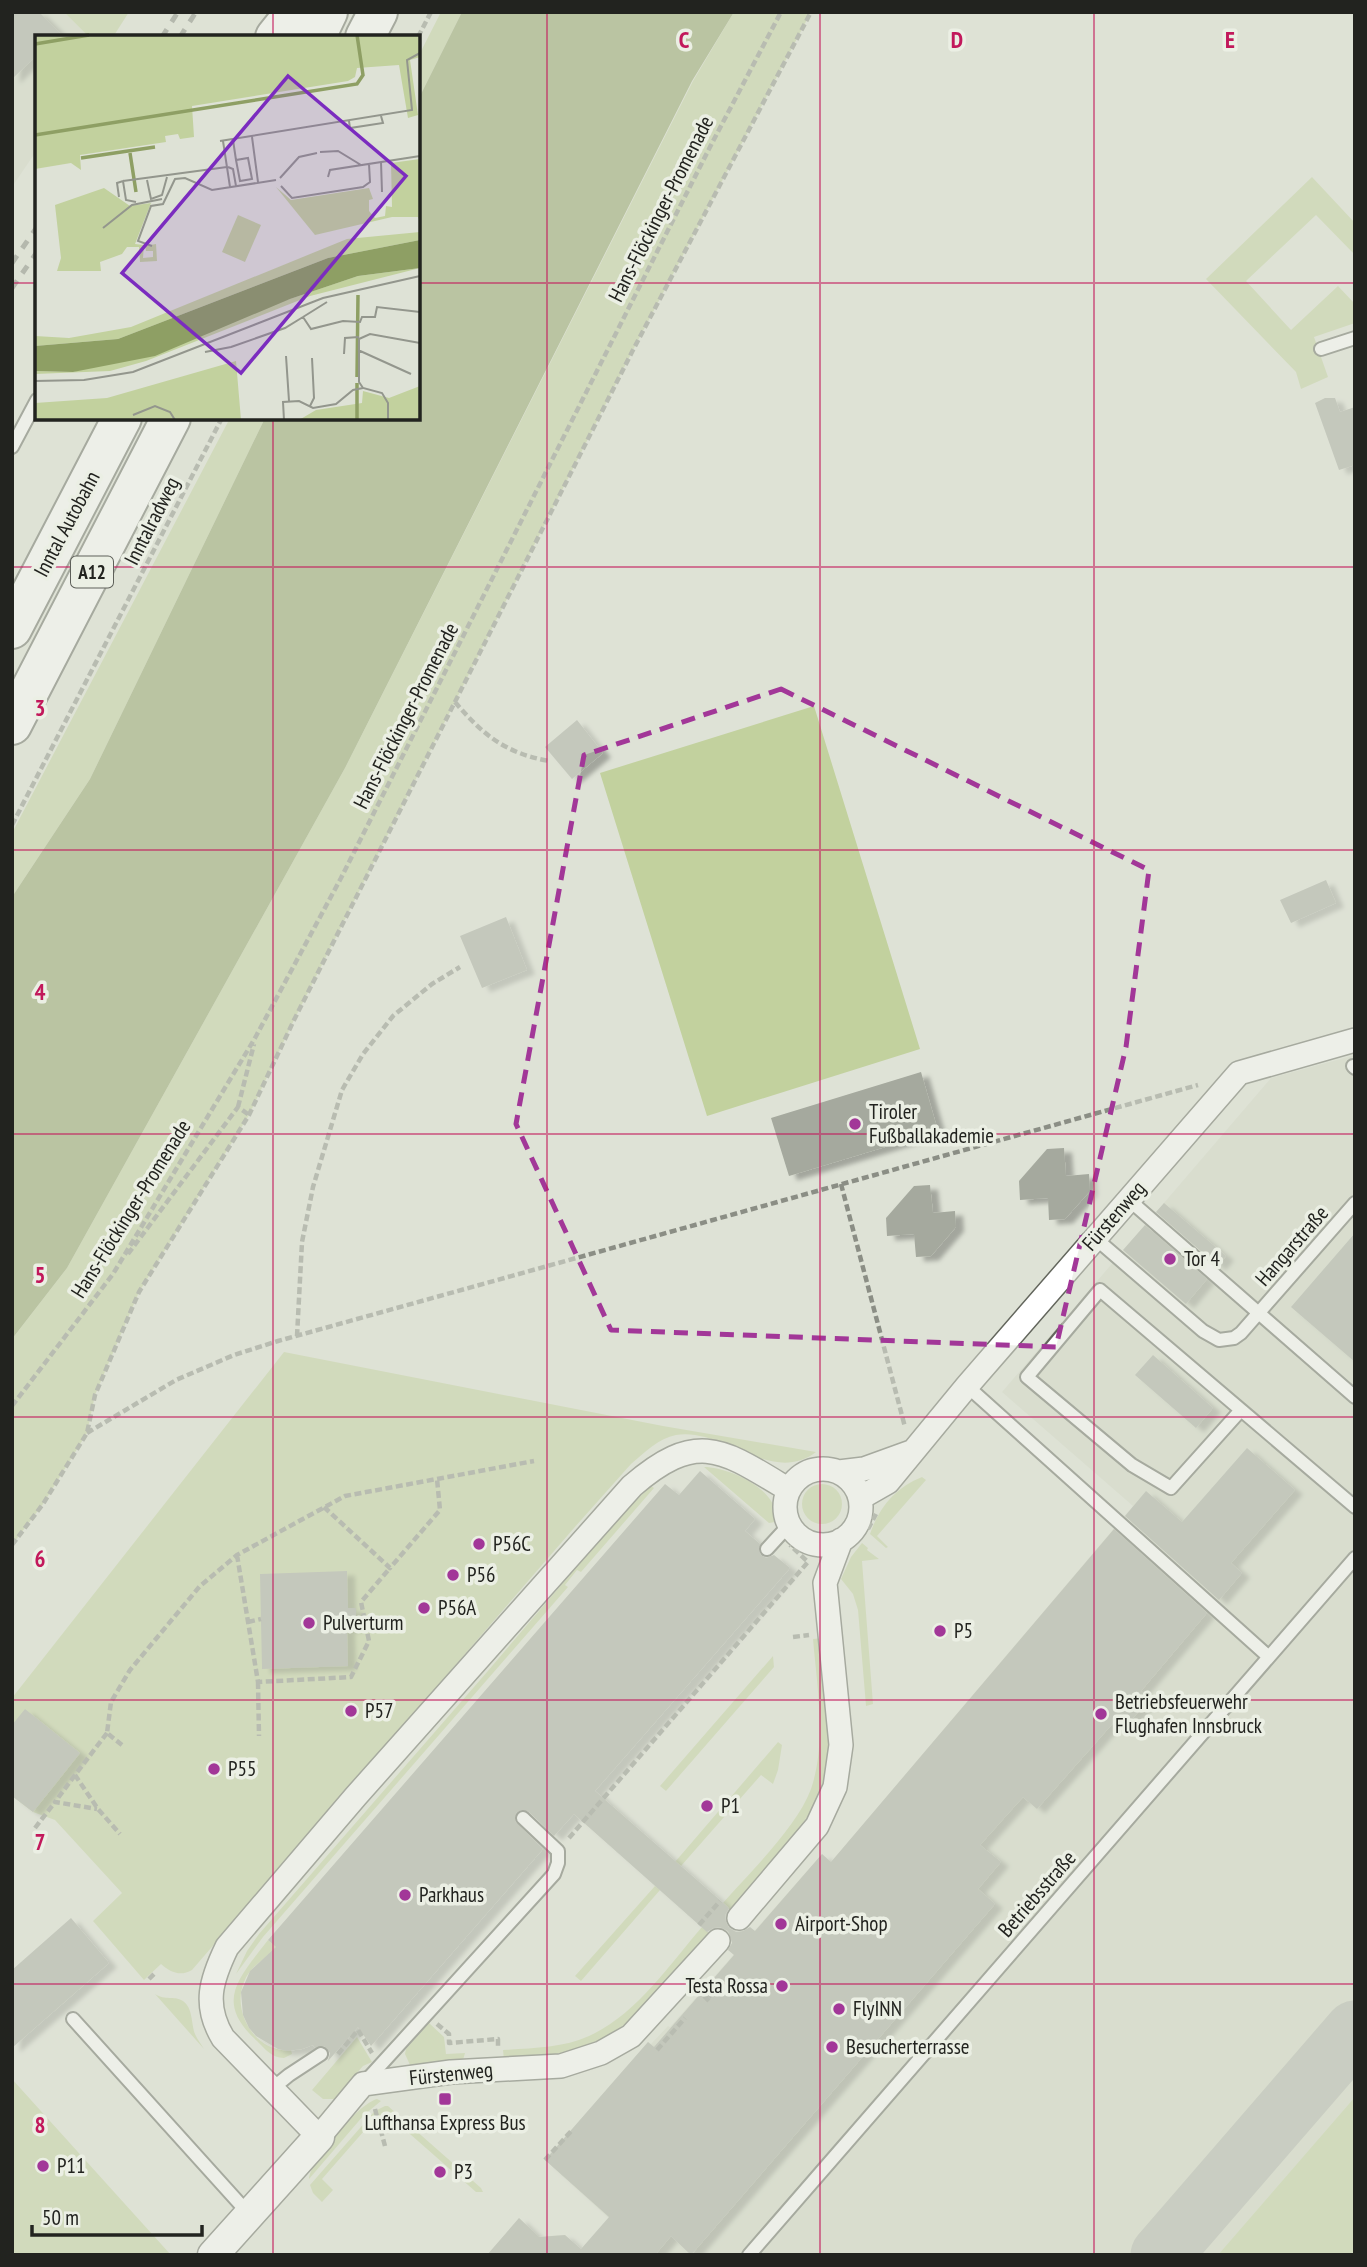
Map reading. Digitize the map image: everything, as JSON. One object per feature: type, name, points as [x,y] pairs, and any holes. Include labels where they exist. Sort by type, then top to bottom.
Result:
[{"type":"highway","points":[[277,35],[295,12]]},
{"type":"highway","points":[[317,35],[328,12]]},
{"type":"highway","points":[[366,35],[378,12]]},
{"type":"highway","name":"Inntal Autobahn","points":[[12,629],[121,420]]},
{"type":"highway","name":"Inntal Autobahn","points":[[12,725],[170,420]]},
{"type":"street","points":[[1239,1073],[1355,1041]]},
{"type":"street","name":"Fürstenweg","points":[[860,1498],[888,1482],[967,1386],[1239,1073]]},
{"type":"street","points":[[318,2137],[234,2050],[215,2024],[211,1990],[228,1947],[356,1796],[632,1486],[647,1473],[680,1454],[707,1450],[735,1458],[789,1490]]},
{"type":"street","name":"Fürstenweg","points":[[839,1472],[864,1469],[911,1452]]},
{"type":"street","points":[[739,1917],[817,1826],[835,1787],[841,1745],[825,1583],[841,1540],[858,1521],[860,1498],[849,1479],[839,1472],[816,1469],[795,1480],[785,1502],[787,1532],[819,1544],[841,1540]]},
{"type":"street","name":"Fürstenweg","points":[[363,2084],[451,2072],[561,2066],[601,2053],[631,2036],[718,1941]]},
{"type":"street","points":[[222,2252],[250,2214],[363,2084]]},
{"type":"lane","points":[[1321,349],[1355,338]]},
{"type":"lane","points":[[12,447],[35,404]]},
{"type":"lane","points":[[1128,1199],[1355,1397]]},
{"type":"lane","name":"Hangarstraße","points":[[1095,1238],[1212,1337],[1219,1340],[1234,1338],[1259,1314],[1355,1203]]},
{"type":"lane","points":[[1241,1410],[1171,1488],[1132,1465],[1027,1377],[1100,1290],[1355,1507]]},
{"type":"lane","points":[[967,1386],[1269,1657]]},
{"type":"lane","points":[[767,1549],[787,1532]]},
{"type":"lane","name":"Betriebsstraße","points":[[749,2255],[1355,1558]]},
{"type":"lane","points":[[363,2084],[554,1874],[558,1851],[523,1818]]},
{"type":"lane","points":[[73,2020],[250,2214]]},
{"type":"lane","points":[[273,2088],[321,2054]]},
{"type":"path","points":[[419,35],[431,12]]},
{"type":"path","name":"Hans-Flöckinger-Promenade","points":[[12,1406],[113,1274],[255,1038],[341,878],[711,145],[781,12]]},
{"type":"path","points":[[12,1545],[43,1504],[87,1433],[96,1395],[139,1292],[249,1115],[294,1020],[633,350],[811,12]]},
{"type":"path","name":"Inntalradweg","points":[[12,825],[221,420]]},
{"type":"path","points":[[455,702],[481,730],[506,749],[549,761]]},
{"type":"path","points":[[297,1335],[302,1242],[313,1187],[342,1090],[363,1054],[393,1016],[432,984],[460,967]]},
{"type":"path","points":[[113,1274],[238,1107],[255,1038]]},
{"type":"path","points":[[87,1433],[176,1380],[234,1355],[297,1335],[1239,1073]]},
{"type":"path","points":[[238,1107],[249,1115]]},
{"type":"path","points":[[841,1184],[911,1452]]},
{"type":"path","points":[[35,1828],[107,1733],[111,1702],[130,1670],[200,1586],[237,1555],[345,1496],[534,1461]]},
{"type":"path","points":[[258,1682],[351,1677],[369,1641],[361,1602],[440,1510],[437,1479]]},
{"type":"path","points":[[324,1507],[390,1568]]},
{"type":"path","points":[[593,1810],[808,1562],[787,1532]]},
{"type":"path","points":[[237,1555],[258,1682],[259,1736]]},
{"type":"path","points":[[248,1622],[261,1619]]},
{"type":"path","points":[[107,1733],[122,1745]]},
{"type":"path","points":[[75,1775],[98,1809],[120,1834]]},
{"type":"path","points":[[55,1802],[98,1809]]},
{"type":"path","points":[[699,1925],[720,1901]]},
{"type":"path","points":[[149,1979],[155,1973]]},
{"type":"path","points":[[705,1994],[710,1999]]},
{"type":"path","points":[[657,2050],[685,2018]]},
{"type":"path","points":[[358,2030],[376,2059]]},
{"type":"path","points":[[449,2035],[449,2043],[498,2039],[498,2050]]},
{"type":"path","points":[[375,2109],[385,2146]]},
{"type":"path","points":[[545,2160],[573,2129]]},
{"type":"highlighted area","points":[[781,689],[1149,870],[1126,1047],[1056,1347],[611,1330],[516,1124],[584,755]]},
{"type":"shaded area","points":[[12,12],[64,12],[87,35],[35,35],[35,153],[12,187]]},
{"type":"shaded area","points":[[64,12],[129,12],[114,35],[87,35]]},
{"type":"shaded area","points":[[441,12],[462,12],[420,96],[420,53]]},
{"type":"shaded area","points":[[462,12],[734,12],[692,81],[345,768],[67,1268],[12,1339],[12,897],[90,779],[264,420],[420,420],[420,96]]},
{"type":"shaded area","points":[[734,12],[811,12],[633,350],[294,1020],[249,1115],[139,1292],[95,1395],[87,1433],[43,1504],[12,1545],[12,1339],[67,1268],[345,768],[693,81]]},
{"type":"shaded area","points":[[1312,177],[1355,223],[1355,255],[1316,215],[1246,281],[1291,330],[1338,286],[1355,304],[1355,323],[1314,337],[1328,377],[1301,389],[1296,372],[1206,279]]},
{"type":"shaded area","points":[[229,420],[264,420],[90,779],[12,897],[12,833]]},
{"type":"shaded area","points":[[814,706],[920,1049],[707,1116],[600,773]]},
{"type":"shaded area","points":[[1355,1055],[1355,2255],[487,2255],[519,2218],[543,2240],[547,2236],[565,2235],[578,2253],[609,2218],[545,2160],[648,2042],[651,2044],[670,2027],[822,1854],[831,1862],[1133,1506],[1002,1392],[1271,1078]]},
{"type":"shaded area","points":[[284,1352],[663,1426],[816,1452],[799,1461],[782,1463],[694,1435],[670,1437],[646,1451],[574,1528],[192,1970],[175,1973],[161,1964],[144,1980],[93,1921],[122,1893],[55,1820],[33,1812],[12,1796],[12,1698]]},
{"type":"shaded area","points":[[704,1467],[740,1476],[763,1491],[771,1500],[775,1522],[769,1523]]},
{"type":"shaded area","points":[[922,1477],[926,1480],[877,1536],[888,1547],[886,1548],[870,1534],[878,1515],[896,1492]]},
{"type":"shaded area","points":[[822,1484],[836,1490],[842,1504],[836,1518],[822,1524],[808,1518],[802,1504],[808,1490]]},
{"type":"shaded area","points":[[651,1486],[654,1488],[581,1572],[577,1570],[565,1585],[568,1587],[263,1937],[236,1974],[259,1934],[620,1516]]},
{"type":"shaded area","points":[[862,1543],[879,1559],[862,1561],[873,1704],[866,1706],[858,1610],[853,1594],[841,1579],[851,1557]]},
{"type":"shaded area","points":[[823,1638],[830,1739],[826,1771],[820,1791],[800,1828],[730,1910],[723,1903],[784,1834],[811,1789],[820,1734],[813,1639]]},
{"type":"shaded area","points":[[773,1656],[774,1667],[666,1791],[660,1786]]},
{"type":"shaded area","points":[[778,1742],[782,1745],[773,1784],[761,1775],[681,1866],[675,1862]]},
{"type":"shaded area","points":[[655,1886],[660,1890],[581,1981],[575,1976]]},
{"type":"shaded area","points":[[702,1927],[710,1934],[651,2001],[617,2030],[578,2049],[504,2060],[503,2050],[569,2043],[606,2027],[651,1988]]},
{"type":"shaded area","points":[[268,1940],[279,1949],[250,1971],[244,1982],[241,2006],[244,2018],[258,2038],[267,2045],[291,2050],[292,2054],[284,2058],[269,2052],[244,2027],[236,2014],[234,2002],[240,1979]]},
{"type":"shaded area","points":[[155,1994],[179,1999],[186,2004],[195,2034],[204,2049]]},
{"type":"shaded area","points":[[429,2023],[444,2037],[446,2054],[465,2053],[463,2060],[415,2067],[410,2065],[405,2054],[406,2049]]},
{"type":"shaded area","points":[[357,2037],[372,2062],[363,2066],[334,2099],[323,2099],[312,2090]]},
{"type":"shaded area","name":"P11","points":[[12,2079],[171,2255],[12,2255]]},
{"type":"shaded area","points":[[1355,2097],[1355,2255],[1218,2255]]},
{"type":"shaded area","points":[[377,2099],[381,2101],[364,2115],[309,2179],[318,2159],[337,2133],[359,2111]]},
{"type":"shaded area","points":[[385,2106],[483,2192],[476,2192],[394,2120],[383,2131],[377,2110]]},
{"type":"shaded area","points":[[374,2112],[380,2132],[371,2123],[322,2179],[333,2190],[322,2202],[313,2193],[310,2185]]},
{"type":"building","points":[[12,12],[39,12],[62,35],[35,35],[35,57],[12,79]]},
{"type":"building","points":[[1325,398],[1335,398],[1340,412],[1355,407],[1355,465],[1339,470],[1315,403]]},
{"type":"building","points":[[577,720],[603,753],[572,779],[545,747]]},
{"type":"building","points":[[1326,880],[1336,903],[1291,923],[1280,900]]},
{"type":"building","points":[[506,917],[527,970],[482,988],[460,936]]},
{"type":"building","name":"Tiroler Fußballakademie","points":[[921,1072],[938,1131],[789,1176],[771,1118]]},
{"type":"building","points":[[1064,1148],[1066,1176],[1089,1174],[1090,1191],[1065,1219],[1049,1220],[1048,1198],[1020,1200],[1019,1181],[1047,1149]]},
{"type":"building","points":[[930,1185],[933,1213],[955,1211],[956,1227],[931,1256],[916,1257],[914,1234],[887,1236],[886,1218],[914,1186]]},
{"type":"building","points":[[1164,1203],[1226,1256],[1218,1266],[1156,1212]]},
{"type":"building","points":[[1145,1225],[1207,1279],[1186,1304],[1123,1250]]},
{"type":"building","points":[[1355,1233],[1355,1362],[1291,1307]]},
{"type":"building","points":[[1153,1355],[1213,1408],[1196,1428],[1135,1375]]},
{"type":"building","points":[[1247,1448],[1295,1490],[1231,1563],[1242,1573],[1219,1600],[1125,1516],[1146,1491],[1182,1522]]},
{"type":"building","points":[[700,1471],[755,1519],[745,1531],[760,1544],[761,1555],[766,1558],[774,1555],[790,1568],[595,1791],[729,1908],[725,1915],[726,1922],[729,1928],[736,1932],[750,1927],[755,1931],[822,1854],[831,1862],[1114,1529],[1207,1613],[1141,1691],[1150,1699],[1131,1720],[1122,1713],[1037,1809],[1023,1797],[980,1845],[1001,1862],[978,1889],[995,1904],[691,2255],[671,2236],[655,2255],[487,2255],[519,2218],[539,2237],[565,2235],[581,2249],[609,2217],[545,2160],[648,2042],[654,2047],[734,1955],[728,1950],[732,1943],[728,1931],[720,1927],[707,1932],[574,1814],[554,1836],[529,1812],[521,1810],[516,1813],[515,1821],[543,1849],[371,2046],[358,2027],[328,2061],[330,2053],[324,2046],[315,2048],[313,2045],[287,2051],[278,2049],[256,2036],[249,2028],[243,2015],[241,1992],[250,1971],[276,1947],[268,1940],[665,1484],[679,1495]]},
{"type":"building","name":"Pulverturm","points":[[347,1571],[348,1608],[356,1608],[356,1627],[347,1628],[348,1666],[262,1669],[260,1574]]},
{"type":"building","points":[[25,1709],[80,1753],[33,1812],[12,1796],[12,1725]]},
{"type":"building","points":[[71,1918],[109,1963],[12,2048],[12,1970]]},
{"type":"taxiway","points":[[1161,2255],[1355,2031]]},
{"type":"railway","points":[[163,35],[178,12]]},
{"type":"railway","points":[[181,35],[196,12]]},
{"type":"railway","points":[[12,263],[35,230]]},
{"type":"railway","points":[[12,288],[35,255]]},
{"type":"place","name":"Tiroler Fußballakademie","points":[[855,1124]]},
{"type":"place","name":"Tor 4","points":[[1170,1259]]},
{"type":"place","name":"P56C","points":[[479,1544]]},
{"type":"place","name":"P56","points":[[453,1575]]},
{"type":"place","name":"P56A","points":[[424,1608]]},
{"type":"place","name":"Pulverturm","points":[[309,1623]]},
{"type":"place","name":"P5","points":[[940,1631]]},
{"type":"place","name":"P57","points":[[351,1711]]},
{"type":"place","name":"Betriebsfeuerwehr Flughafen Innsbruck","points":[[1101,1714]]},
{"type":"place","name":"P55","points":[[214,1769]]},
{"type":"place","name":"P1","points":[[707,1806]]},
{"type":"place","name":"Parkhaus","points":[[405,1895]]},
{"type":"place","name":"Airport-Shop","points":[[781,1924]]},
{"type":"place","name":"Testa Rossa","points":[[782,1986]]},
{"type":"place","name":"FlyINN","points":[[839,2009]]},
{"type":"place","name":"Besucherterrasse","points":[[832,2047]]},
{"type":"place","name":"Lufthansa Express Bus","points":[[445,2099]]},
{"type":"place","name":"P11","points":[[43,2166]]},
{"type":"place","name":"P3","points":[[440,2172]]}]
